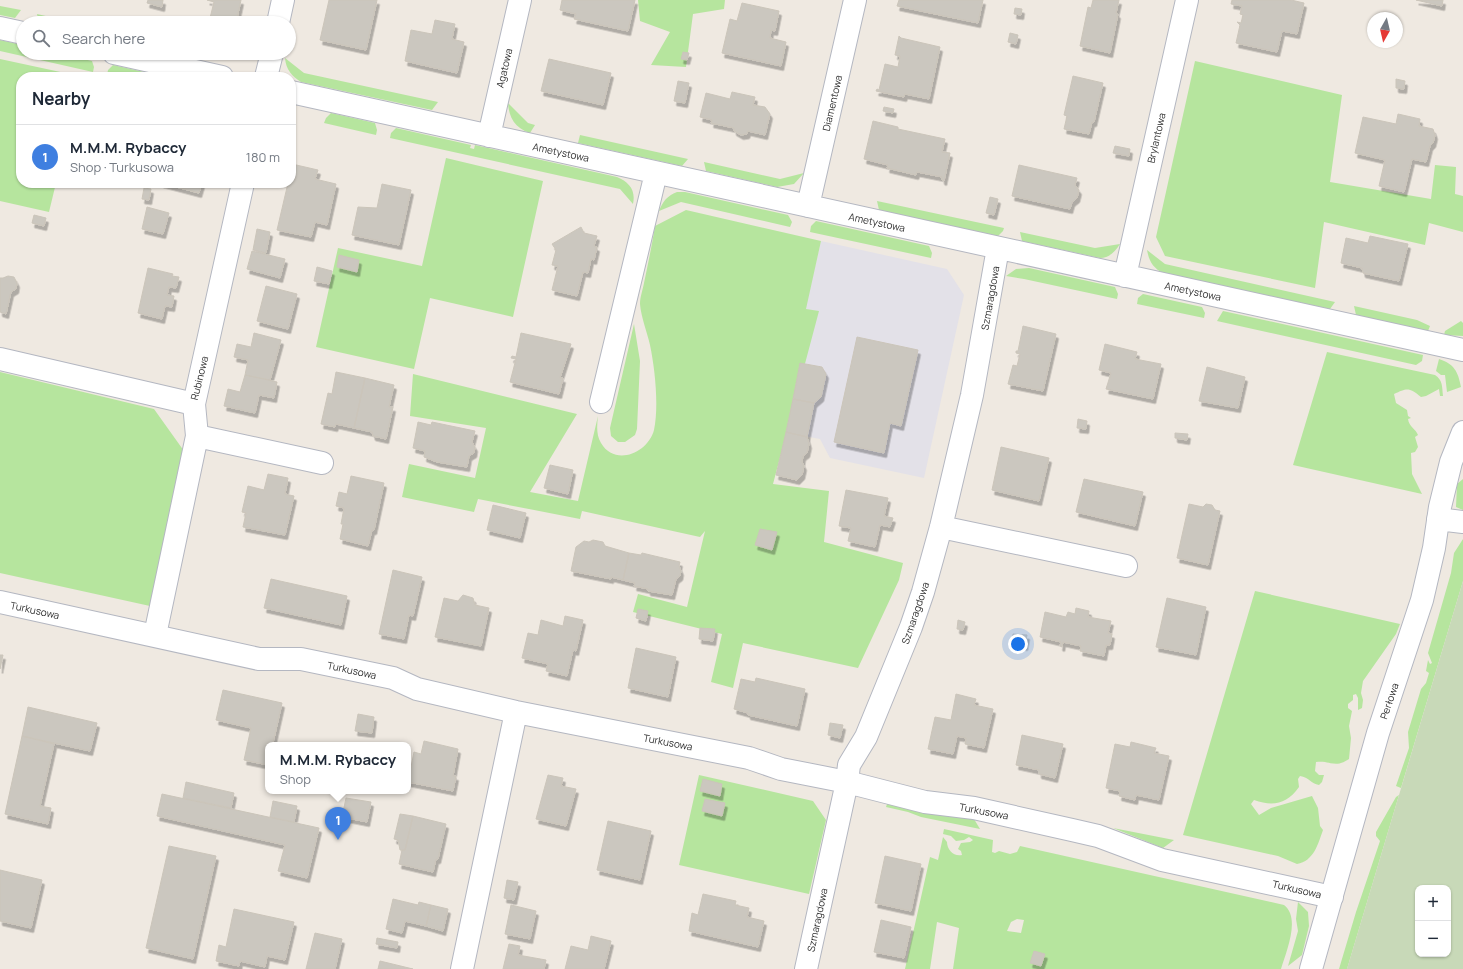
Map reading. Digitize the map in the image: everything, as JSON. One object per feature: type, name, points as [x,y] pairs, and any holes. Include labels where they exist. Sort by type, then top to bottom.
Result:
[{"type":"street","points":[[280,16],[283,0]]},
{"type":"street","name":"Agatowa","points":[[489,136],[520,0]]},
{"type":"street","name":"Diamentowa","points":[[808,206],[855,0]]},
{"type":"street","name":"Brylantowa","points":[[1125,276],[1187,0]]},
{"type":"street","points":[[0,28],[16,31]]},
{"type":"street","points":[[146,60],[200,72]]},
{"type":"street","points":[[267,72],[270,60]]},
{"type":"street","name":"Ametystowa","points":[[296,93],[1463,350]]},
{"type":"street","points":[[601,402],[656,173]]},
{"type":"street","name":"Rubinowa","points":[[0,359],[194,404],[242,188]]},
{"type":"street","name":"Szmaragdowa","points":[[806,969],[847,782],[849,765],[866,737],[912,627],[941,526],[972,395],[998,248]]},
{"type":"street","points":[[155,635],[197,436],[194,404]]},
{"type":"street","name":"Perłowa","points":[[1311,969],[1378,733],[1422,600],[1451,462],[1463,432]]},
{"type":"street","points":[[197,436],[322,463]]},
{"type":"street","points":[[1438,519],[1463,522]]},
{"type":"street","points":[[941,526],[1126,566]]},
{"type":"street","name":"Turkusowa","points":[[0,602],[259,659],[302,659],[393,678],[417,689],[516,712],[749,758],[781,768],[847,782],[925,802],[974,808],[1098,836],[1162,860],[1332,897]]},
{"type":"street","points":[[462,969],[516,712]]},
{"type":"shaded area","points":[[821,241],[947,269],[964,295],[924,478],[830,458],[820,439],[777,431]]},
{"type":"green space","points":[[638,0],[725,0],[724,9],[693,14],[686,67],[651,65],[670,32],[640,21]]},
{"type":"green space","points":[[0,6],[21,10],[15,18],[0,15]]},
{"type":"green space","points":[[0,40],[16,43],[16,55],[0,51]]},
{"type":"green space","points":[[0,59],[60,72],[16,72],[16,188],[55,188],[49,212],[0,201]]},
{"type":"green space","points":[[40,60],[88,60],[92,61],[94,67],[93,72]]},
{"type":"green space","points":[[286,60],[304,73],[438,102],[432,110],[301,82],[296,78],[296,72],[290,72]]},
{"type":"green space","points":[[1195,61],[1342,95],[1330,182],[1431,199],[1435,165],[1456,167],[1455,194],[1463,196],[1463,232],[1429,223],[1425,245],[1324,222],[1315,288],[1165,256],[1156,237]]},
{"type":"green space","points":[[113,65],[144,72],[108,72]]},
{"type":"green space","points":[[508,103],[528,123],[535,125],[530,133],[520,128],[511,118]]},
{"type":"green space","points":[[331,113],[375,123],[377,130],[376,135],[324,123],[326,118]]},
{"type":"green space","points":[[396,128],[471,145],[470,148],[474,149],[475,145],[617,177],[625,181],[631,187],[634,199],[633,204],[620,189],[390,138],[391,133]]},
{"type":"green space","points":[[580,135],[688,159],[682,166],[578,143]]},
{"type":"green space","points":[[446,158],[543,181],[513,317],[430,298],[414,369],[316,347],[338,248],[422,266]]},
{"type":"green space","points":[[704,162],[780,179],[804,173],[794,184],[777,187],[706,171]]},
{"type":"green space","points":[[677,192],[685,192],[788,215],[792,222],[790,227],[681,202],[659,211],[666,199]]},
{"type":"green space","points":[[877,201],[1004,228],[998,236],[879,210]]},
{"type":"green space","points":[[686,210],[821,241],[806,309],[819,311],[773,484],[829,491],[824,542],[903,563],[899,580],[858,668],[743,643],[733,688],[711,682],[722,634],[633,612],[638,594],[687,607],[705,531],[700,537],[582,511],[580,519],[478,499],[474,512],[402,497],[409,464],[475,478],[486,428],[410,416],[413,374],[577,414],[530,492],[578,501],[598,416],[598,437],[607,450],[614,454],[630,454],[638,451],[645,445],[651,438],[654,430],[656,399],[652,355],[640,299],[655,226]]},
{"type":"green space","points":[[816,221],[929,246],[932,253],[931,258],[810,232],[811,226]]},
{"type":"green space","points":[[1020,232],[1095,248],[1120,244],[1112,254],[1100,258],[1022,241]]},
{"type":"green space","points":[[1147,250],[1165,264],[1335,302],[1330,309],[1163,273],[1152,264]]},
{"type":"green space","points":[[1029,268],[1115,287],[1118,294],[1117,299],[1006,276],[1016,269]]},
{"type":"green space","points":[[1143,294],[1202,307],[1205,313],[1204,318],[1137,304],[1138,298]]},
{"type":"green space","points":[[1354,306],[1417,320],[1430,326],[1428,331],[1356,315]]},
{"type":"green space","points":[[1223,311],[1423,355],[1422,361],[1416,365],[1217,321]]},
{"type":"green space","points":[[1461,321],[1463,323],[1463,336],[1444,335],[1445,331]]},
{"type":"green space","points":[[634,324],[640,361],[637,429],[635,435],[625,442],[618,442],[611,436],[610,428]]},
{"type":"green space","points":[[1327,352],[1435,375],[1438,377],[1442,384],[1443,396],[1440,396],[1439,389],[1421,397],[1411,390],[1405,390],[1394,394],[1396,403],[1407,410],[1408,416],[1411,418],[1408,419],[1409,422],[1418,435],[1415,437],[1418,447],[1415,452],[1411,453],[1412,474],[1422,494],[1293,465]]},
{"type":"green space","points":[[1439,359],[1448,363],[1457,372],[1461,387],[1447,392],[1445,375],[1441,375],[1436,371]]},
{"type":"green space","points":[[0,372],[154,409],[184,451],[150,606],[0,573]]},
{"type":"green space","points":[[1463,479],[1463,510],[1456,507],[1457,484]]},
{"type":"green space","points":[[1463,539],[1463,581],[1401,788],[1396,786],[1409,748],[1408,732],[1421,689],[1426,683],[1429,673],[1426,671],[1428,660],[1430,664],[1432,663],[1428,653],[1451,573],[1454,553]]},
{"type":"green space","points":[[1463,581],[1463,969],[1347,969]]},
{"type":"green space","points":[[1255,591],[1400,624],[1396,634],[1363,681],[1361,693],[1363,700],[1362,708],[1358,710],[1358,698],[1356,694],[1353,695],[1353,700],[1348,704],[1348,708],[1352,711],[1349,726],[1351,738],[1349,759],[1336,764],[1316,762],[1315,771],[1319,775],[1324,775],[1322,782],[1319,785],[1300,776],[1298,779],[1299,787],[1290,797],[1273,803],[1254,800],[1251,804],[1259,815],[1271,808],[1312,796],[1318,808],[1320,826],[1323,830],[1317,846],[1311,856],[1303,862],[1297,864],[1278,856],[1183,835]]},
{"type":"green space","points":[[699,775],[813,801],[826,820],[809,894],[679,865]]},
{"type":"green space","points":[[1399,795],[1347,969],[1339,969],[1380,841],[1376,836],[1376,832],[1396,797]]},
{"type":"green space","points":[[887,804],[974,819],[980,829],[921,817],[908,812],[886,807]]},
{"type":"green space","points":[[1113,828],[1174,840],[1163,848]]},
{"type":"green space","points":[[944,829],[993,840],[992,852],[995,853],[999,851],[1010,854],[1017,852],[1020,846],[1284,905],[1289,911],[1292,926],[1289,945],[1281,969],[953,969],[959,928],[937,922],[930,969],[905,969],[930,857],[938,860],[943,837],[950,850],[956,855],[962,855],[961,851],[958,849],[961,843],[970,842],[973,840],[969,837],[964,840],[956,841],[951,836],[943,834]],"holes":[[[1017,919],[1024,920],[1021,933],[1007,931],[1011,922]]]},
{"type":"green space","points":[[1298,902],[1308,912],[1309,926],[1302,955],[1288,966],[1298,931],[1296,919]]},
{"type":"building","points":[[148,0],[163,0],[162,7],[147,3]]},
{"type":"building","points":[[207,0],[241,0],[238,16],[210,16],[214,2]]},
{"type":"building","points":[[329,0],[377,0],[366,50],[320,40]]},
{"type":"building","points":[[562,0],[635,0],[628,31],[574,19],[576,14],[560,10]]},
{"type":"building","points":[[899,0],[983,0],[978,23],[897,6]]},
{"type":"building","points":[[1093,0],[1119,0],[1116,13],[1118,14],[1110,53],[1080,46],[1088,7],[1091,8]]},
{"type":"building","points":[[1232,0],[1291,0],[1304,3],[1297,34],[1282,31],[1277,52],[1236,43],[1240,25],[1237,22],[1241,23],[1243,15],[1240,14],[1242,6],[1231,4]]},
{"type":"building","points":[[1416,0],[1443,0],[1442,6]]},
{"type":"building","points":[[742,3],[779,11],[775,31],[771,30],[770,38],[786,42],[781,66],[722,53],[730,19],[737,21]]},
{"type":"building","points":[[1015,8],[1022,9],[1021,15],[1014,14]]},
{"type":"building","points":[[435,20],[455,24],[452,39],[464,42],[457,73],[405,61],[411,30],[432,34]]},
{"type":"building","points":[[1010,33],[1018,35],[1016,44],[1008,42]]},
{"type":"building","points":[[899,36],[901,38],[940,47],[929,99],[905,94],[904,97],[876,91],[877,89],[879,90],[885,64],[898,67],[900,56],[895,55]]},
{"type":"building","points":[[683,52],[689,53],[687,60],[681,59]]},
{"type":"building","points":[[549,59],[611,73],[603,105],[541,91]]},
{"type":"building","points":[[1073,76],[1103,83],[1094,122],[1092,122],[1089,134],[1064,129],[1067,116],[1064,115]]},
{"type":"building","points":[[1396,79],[1405,81],[1404,89],[1396,88]]},
{"type":"building","points":[[678,81],[689,83],[685,103],[674,101]]},
{"type":"building","points":[[732,92],[755,97],[753,105],[765,107],[770,114],[765,135],[748,131],[747,134],[741,135],[734,131],[734,128],[711,123],[712,120],[700,117],[706,93],[730,99]]},
{"type":"building","points":[[884,107],[894,109],[893,113],[883,111]]},
{"type":"building","points":[[1398,114],[1420,119],[1419,126],[1433,129],[1435,135],[1433,143],[1430,146],[1426,162],[1412,159],[1404,192],[1379,186],[1385,160],[1355,153],[1363,117],[1396,124]]},
{"type":"building","points":[[873,121],[898,127],[898,129],[945,139],[942,152],[950,153],[944,181],[942,180],[942,177],[917,172],[916,175],[887,168],[888,165],[864,159]]},
{"type":"building","points":[[1115,146],[1130,149],[1129,156],[1113,153]]},
{"type":"building","points":[[296,165],[318,170],[315,179],[336,184],[327,225],[315,222],[311,237],[277,230],[287,188],[296,188]]},
{"type":"building","points":[[1019,165],[1077,178],[1075,185],[1079,190],[1077,198],[1072,202],[1070,209],[1012,196]]},
{"type":"building","points":[[382,184],[411,190],[399,245],[352,235],[358,207],[377,208]]},
{"type":"building","points":[[144,188],[151,189],[149,200],[142,199]]},
{"type":"building","points":[[180,188],[200,188],[199,193]]},
{"type":"building","points":[[990,197],[998,199],[994,215],[986,213]]},
{"type":"building","points":[[147,207],[169,213],[163,234],[142,229]]},
{"type":"building","points":[[34,215],[46,218],[44,226],[32,223]]},
{"type":"building","points":[[581,227],[584,233],[597,236],[594,246],[597,247],[594,260],[591,259],[588,273],[583,272],[577,296],[552,290],[558,266],[552,265],[556,250],[552,244]]},
{"type":"building","points":[[257,229],[270,232],[266,253],[253,250]]},
{"type":"building","points":[[1370,236],[1408,244],[1399,281],[1363,273],[1362,268],[1341,263],[1346,238],[1368,243]]},
{"type":"building","points":[[252,251],[285,259],[280,278],[247,269]]},
{"type":"building","points":[[339,255],[359,260],[357,272],[337,267]]},
{"type":"building","points":[[317,267],[332,271],[329,284],[314,281]]},
{"type":"building","points":[[148,268],[173,274],[172,276],[179,277],[176,288],[169,287],[167,295],[174,296],[172,307],[165,306],[162,319],[138,313]]},
{"type":"building","points":[[8,276],[14,277],[17,283],[16,289],[11,292],[6,314],[0,312],[0,278]]},
{"type":"building","points":[[266,286],[297,294],[288,329],[257,321]]},
{"type":"building","points":[[1023,326],[1056,334],[1043,391],[1008,384],[1013,365],[1017,366],[1020,354],[1016,353],[1016,351],[1018,351]]},
{"type":"building","points":[[254,333],[281,340],[270,380],[245,375],[248,360],[234,357],[237,344],[251,347]]},
{"type":"building","points":[[521,333],[571,344],[560,378],[563,378],[559,394],[510,382],[516,359],[511,358],[512,356],[516,357]]},
{"type":"building","points":[[857,337],[918,350],[901,426],[890,423],[884,453],[834,442]]},
{"type":"building","points":[[1105,344],[1137,352],[1135,359],[1161,364],[1153,399],[1106,389],[1111,373],[1099,370]]},
{"type":"building","points":[[800,363],[822,367],[826,374],[821,397],[814,403],[793,399]]},
{"type":"building","points":[[1207,367],[1245,377],[1238,408],[1199,401]]},
{"type":"building","points":[[336,372],[365,378],[354,428],[336,424],[335,427],[321,424],[328,393],[332,394]]},
{"type":"building","points":[[245,375],[277,382],[274,398],[259,395],[255,413],[224,406],[228,389],[240,392]]},
{"type":"building","points":[[365,378],[394,385],[389,407],[393,407],[386,439],[373,436],[372,432],[354,428]]},
{"type":"building","points":[[793,399],[814,403],[807,437],[786,432]]},
{"type":"building","points":[[1078,419],[1087,421],[1086,429],[1077,428]]},
{"type":"building","points":[[418,422],[431,425],[432,422],[475,431],[472,442],[475,447],[474,453],[469,456],[467,467],[437,462],[424,457],[425,451],[413,448]]},
{"type":"building","points":[[786,432],[807,437],[809,444],[807,453],[803,456],[802,462],[804,466],[802,475],[797,480],[776,475]]},
{"type":"building","points":[[1175,433],[1188,434],[1187,440],[1175,438]]},
{"type":"building","points":[[1001,447],[1049,458],[1039,501],[992,490]]},
{"type":"building","points":[[550,465],[573,470],[568,494],[544,488]]},
{"type":"building","points":[[268,474],[288,478],[285,494],[294,496],[285,535],[243,527],[246,513],[242,512],[248,486],[264,490]]},
{"type":"building","points":[[351,476],[384,483],[374,530],[372,530],[368,546],[340,539],[344,508],[336,506],[339,492],[347,494]]},
{"type":"building","points":[[1084,479],[1143,492],[1135,526],[1076,512]]},
{"type":"building","points":[[846,490],[888,498],[884,516],[893,518],[890,527],[880,525],[875,547],[848,541],[851,528],[839,526]]},
{"type":"building","points":[[1189,504],[1203,507],[1206,504],[1212,505],[1215,510],[1220,511],[1208,565],[1177,558]]},
{"type":"building","points":[[493,505],[526,513],[520,538],[487,530]]},
{"type":"building","points":[[760,529],[777,532],[772,550],[755,545]]},
{"type":"building","points":[[593,540],[603,542],[605,546],[629,553],[623,580],[571,571],[576,547],[584,541],[589,542]]},
{"type":"building","points":[[629,553],[641,555],[642,553],[680,562],[680,576],[676,579],[672,595],[648,591],[648,589],[634,586],[635,583],[623,580]]},
{"type":"building","points":[[393,570],[422,577],[413,616],[409,615],[404,639],[379,634]]},
{"type":"building","points":[[271,579],[347,596],[341,625],[264,608]]},
{"type":"building","points":[[463,595],[473,598],[475,605],[489,608],[481,646],[435,637],[444,598],[458,601]]},
{"type":"building","points":[[1167,598],[1206,607],[1196,655],[1156,647]]},
{"type":"building","points":[[1076,608],[1089,611],[1088,617],[1111,621],[1108,633],[1112,634],[1110,645],[1106,645],[1104,656],[1080,651],[1081,646],[1063,642],[1062,647],[1060,646],[1061,642],[1040,637],[1045,612],[1066,617],[1068,612],[1075,614]]},
{"type":"building","points":[[638,609],[648,611],[646,621],[636,618]]},
{"type":"building","points":[[565,616],[583,620],[576,651],[573,650],[567,676],[546,671],[548,664],[522,658],[528,633],[538,635],[541,620],[563,626]]},
{"type":"building","points":[[958,620],[965,622],[963,630],[957,629]]},
{"type":"building","points":[[700,628],[715,629],[713,641],[699,639]]},
{"type":"building","points":[[1013,634],[1027,635],[1025,646],[1012,644]]},
{"type":"building","points":[[636,648],[676,657],[668,697],[628,688]]},
{"type":"building","points":[[0,655],[3,655],[0,669]]},
{"type":"building","points":[[756,678],[805,689],[797,726],[748,715],[748,713],[734,709],[741,679],[755,682]]},
{"type":"building","points":[[223,690],[282,703],[273,742],[265,742],[265,764],[244,760],[251,728],[216,720]]},
{"type":"building","points":[[956,694],[976,699],[974,705],[993,709],[984,748],[965,744],[966,738],[957,736],[953,754],[928,749],[935,717],[951,720]]},
{"type":"building","points":[[28,707],[97,723],[90,751],[22,736]]},
{"type":"building","points":[[358,714],[374,717],[372,733],[355,731]]},
{"type":"building","points":[[830,723],[843,725],[840,738],[828,735]]},
{"type":"building","points":[[1022,735],[1063,744],[1055,778],[1039,774],[1039,770],[1016,765]]},
{"type":"building","points":[[22,736],[54,744],[40,806],[51,808],[48,824],[5,814]]},
{"type":"building","points":[[424,741],[458,749],[453,776],[456,776],[453,791],[411,783],[411,767],[414,752],[421,754]]},
{"type":"building","points":[[1131,742],[1156,748],[1154,753],[1169,756],[1159,800],[1136,795],[1135,800],[1119,796],[1120,791],[1106,788],[1115,744],[1130,747]]},
{"type":"building","points":[[548,775],[563,778],[561,786],[576,789],[566,826],[536,819]]},
{"type":"building","points":[[703,779],[722,784],[720,796],[700,791]]},
{"type":"building","points":[[186,782],[234,793],[231,808],[183,798]]},
{"type":"building","points":[[162,794],[319,828],[307,878],[278,871],[285,845],[157,816]]},
{"type":"building","points":[[346,798],[371,802],[367,822],[342,817]]},
{"type":"building","points":[[705,799],[725,803],[722,816],[702,811]]},
{"type":"building","points":[[273,801],[297,806],[294,822],[270,817]]},
{"type":"building","points":[[400,814],[413,816],[405,850],[400,850],[398,840],[394,839]]},
{"type":"building","points":[[413,816],[446,824],[438,859],[436,859],[433,872],[399,864],[402,850],[405,850]]},
{"type":"building","points":[[608,821],[651,831],[640,880],[597,870]]},
{"type":"building","points":[[169,846],[216,856],[193,959],[146,948]]},
{"type":"building","points":[[885,856],[921,864],[911,911],[875,903]]},
{"type":"building","points":[[0,870],[42,880],[31,928],[0,921]]},
{"type":"building","points":[[507,880],[518,882],[514,900],[504,898]]},
{"type":"building","points":[[703,894],[736,901],[735,905],[749,908],[747,917],[764,921],[758,947],[689,931],[692,913],[698,915]]},
{"type":"building","points":[[393,899],[418,905],[419,902],[431,905],[426,926],[405,921],[402,933],[386,929]]},
{"type":"building","points":[[431,905],[448,909],[443,931],[426,926]]},
{"type":"building","points":[[511,905],[536,911],[530,939],[505,934]]},
{"type":"building","points":[[234,909],[294,922],[285,960],[267,956],[265,967],[240,961],[239,966],[216,961],[219,945],[226,947]]},
{"type":"building","points":[[881,920],[911,927],[904,958],[874,952]]},
{"type":"building","points":[[315,933],[342,939],[335,969],[306,969]]},
{"type":"building","points":[[591,936],[611,941],[604,969],[565,969],[571,946],[588,950]]},
{"type":"building","points":[[377,938],[398,942],[397,948],[376,944]]},
{"type":"building","points":[[509,944],[520,946],[518,955],[546,960],[544,969],[503,969]]},
{"type":"building","points":[[1034,951],[1045,954],[1041,966],[1030,963]]},
{"type":"building","points":[[380,961],[413,969],[378,969]]},
{"type":"place","name":"M.M.M. Rybaccy","points":[[338,840]]}]
